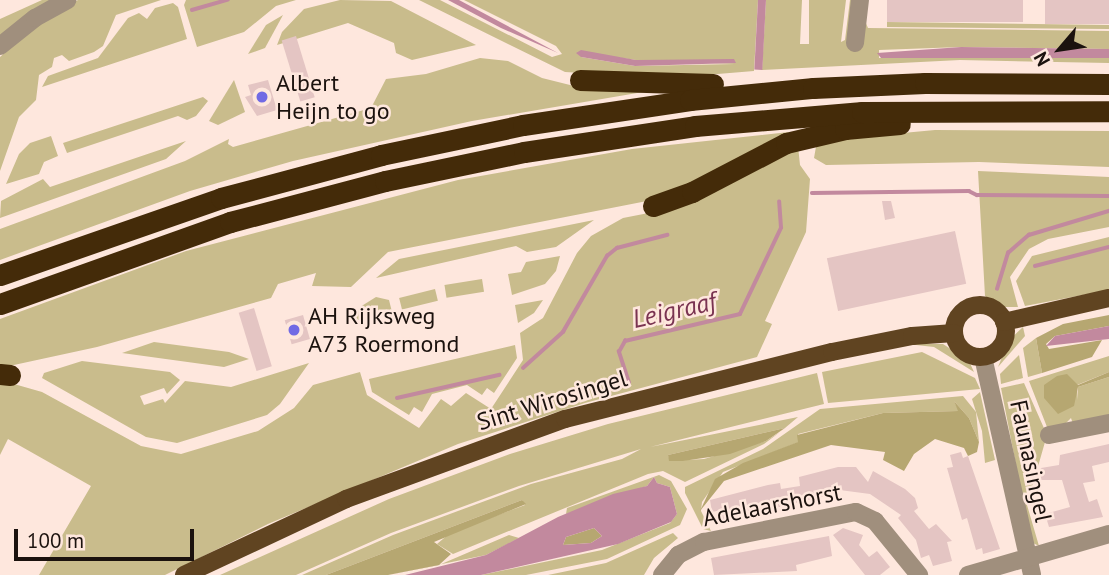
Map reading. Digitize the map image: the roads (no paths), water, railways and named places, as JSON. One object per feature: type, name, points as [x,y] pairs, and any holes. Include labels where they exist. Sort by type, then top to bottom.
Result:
[{"type":"highway","points":[[580,80],[650,85],[773,81],[813,88]]},
{"type":"highway","points":[[0,275],[220,198],[381,155],[599,112],[813,88],[938,82],[1109,84]]},
{"type":"highway","points":[[653,206],[692,192],[765,151],[802,138],[845,129],[978,120],[1017,108]]},
{"type":"highway","points":[[0,304],[230,222],[385,181],[524,152],[695,126],[862,112],[1017,108],[1109,110]]},
{"type":"main road","points":[[1004,322],[1109,298]]},
{"type":"main road","points":[[974,306],[995,311],[1004,322],[1002,344],[983,357],[967,354],[954,333],[961,313],[974,306]]},
{"type":"main road","name":"Sint Wirosingel","points":[[184,575],[368,490],[565,419],[832,352],[912,336],[954,333]]},
{"type":"street","points":[[0,46],[35,18],[67,0]]},
{"type":"street","points":[[855,43],[860,0]]},
{"type":"street","name":"Faunasingel","points":[[983,357],[1029,566]]},
{"type":"street","points":[[1049,435],[1109,423]]},
{"type":"street","name":"Adelaarshorst","points":[[662,575],[678,555],[704,542],[856,512],[875,521],[919,575]]},
{"type":"street","points":[[968,575],[1029,566],[1109,534]]},
{"type":"waterway","points":[[192,10],[228,0]]},
{"type":"waterway","points":[[812,193],[969,191],[977,195],[1109,196]]},
{"type":"waterway","name":"Leigraaf","points":[[629,383],[619,352],[625,341],[740,314],[781,228],[779,202]]},
{"type":"waterway","points":[[997,289],[1008,253],[1029,235],[1109,211]]},
{"type":"waterway","points":[[523,368],[563,332],[607,256],[617,248],[667,235]]},
{"type":"waterway","points":[[1035,266],[1109,247]]},
{"type":"waterway","points":[[397,398],[499,375]]},
{"type":"place","name":"Albert Heijn to go","points":[[262,97]]},
{"type":"place","name":"AH Rijksweg A73 Roermond","points":[[294,330]]}]
